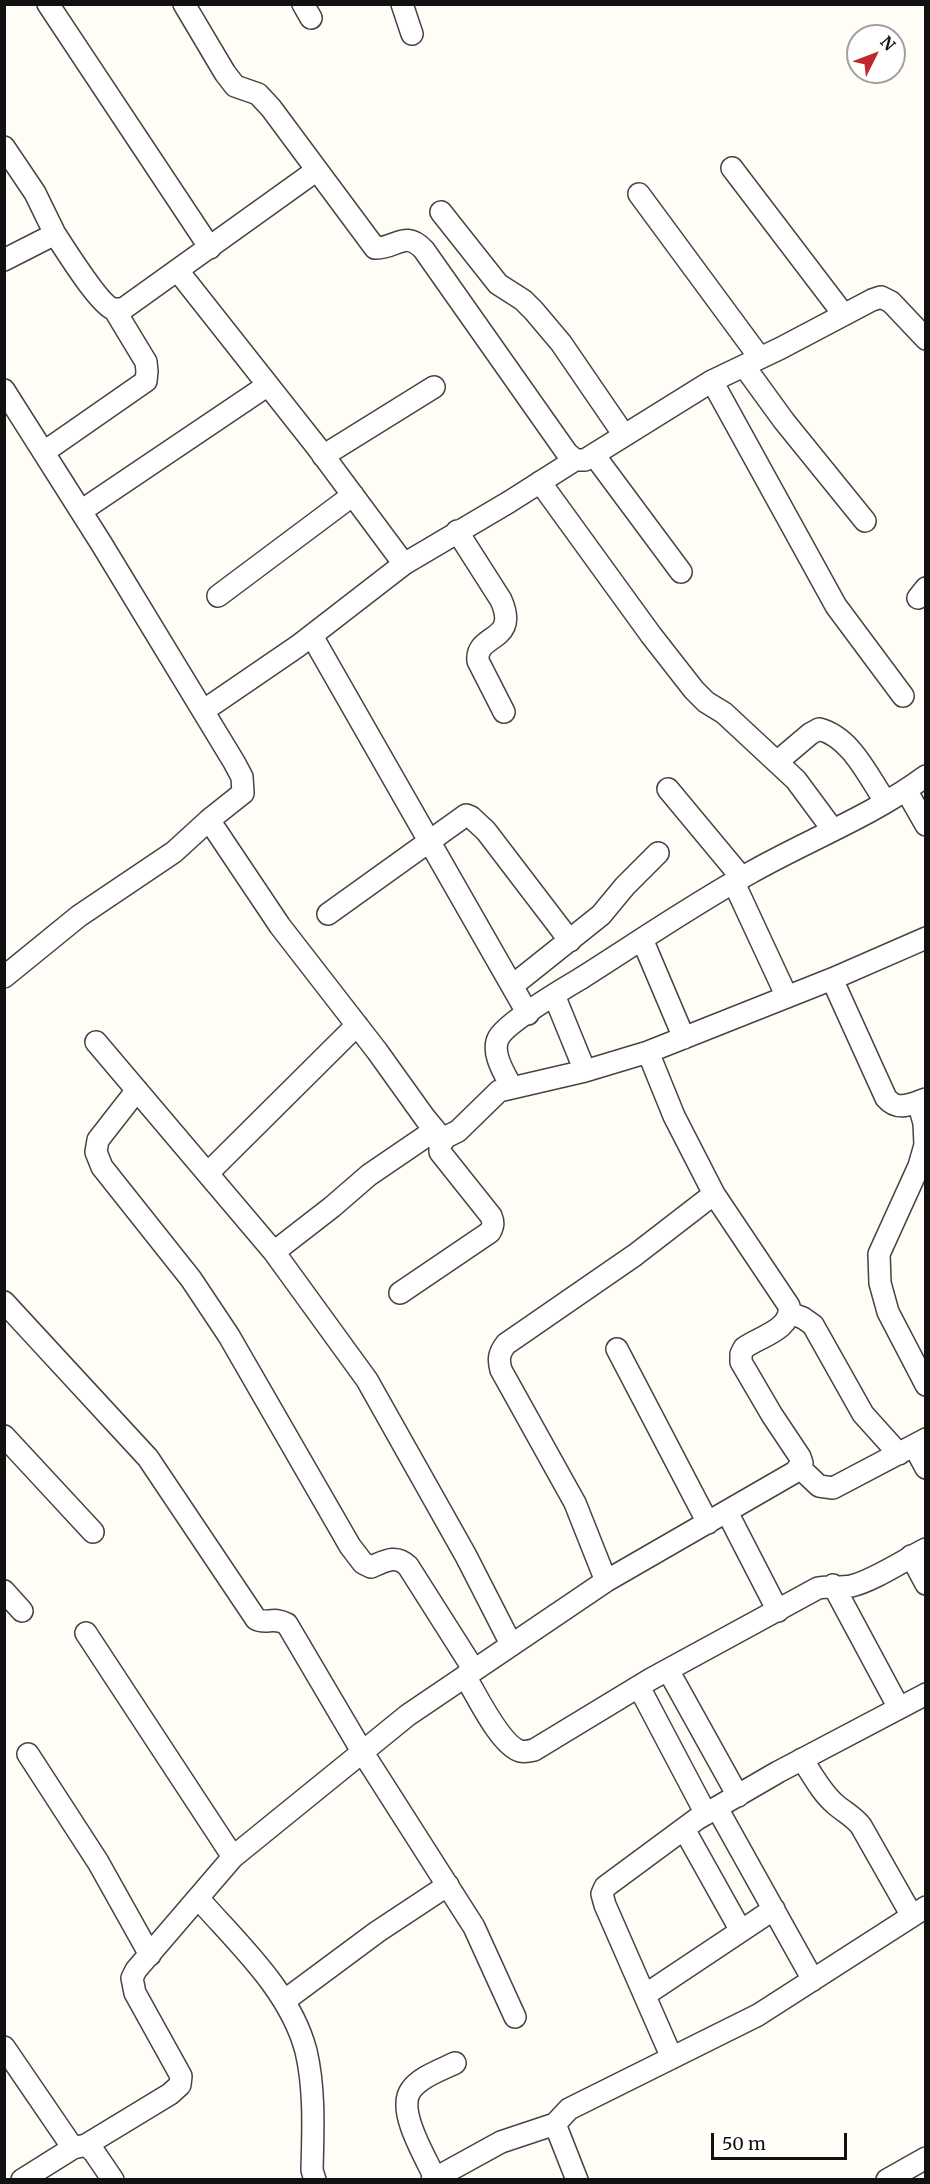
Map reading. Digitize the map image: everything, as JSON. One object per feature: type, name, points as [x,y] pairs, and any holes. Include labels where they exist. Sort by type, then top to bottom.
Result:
[{"type":"street","points":[[48,4],[210,248]]},
{"type":"street","points":[[184,4],[235,86],[258,94],[375,248],[385,249],[400,241],[408,240],[417,243],[424,250],[567,453],[585,457],[681,572]]},
{"type":"street","points":[[402,4],[412,34]]},
{"type":"street","points":[[4,147],[11,168],[35,193],[55,234],[92,288],[107,305],[114,309],[146,362],[146,381],[44,452]]},
{"type":"street","points":[[732,168],[844,315]]},
{"type":"street","points":[[114,309],[123,309],[134,303],[317,171]]},
{"type":"street","points":[[639,194],[752,362],[784,421],[866,521]]},
{"type":"street","points":[[441,212],[498,284],[534,310],[561,343],[624,435]]},
{"type":"street","points":[[4,260],[55,234]]},
{"type":"street","points":[[178,271],[323,456],[404,564]]},
{"type":"street","points":[[202,711],[312,636],[404,564],[712,381],[881,297],[891,302],[926,339]]},
{"type":"street","points":[[712,381],[836,606],[903,696]]},
{"type":"street","points":[[81,511],[268,385]]},
{"type":"street","points":[[323,456],[434,387]]},
{"type":"street","points":[[4,390],[81,511],[238,770],[242,777],[243,793],[174,852],[80,916],[4,977]]},
{"type":"street","points":[[540,482],[651,635],[694,690],[706,702],[724,713],[777,762],[804,790],[832,830]]},
{"type":"street","points":[[218,596],[353,495]]},
{"type":"street","points":[[457,531],[506,611],[506,625],[477,653],[478,661],[504,712]]},
{"type":"street","points":[[312,636],[528,1014]]},
{"type":"street","points":[[777,762],[810,734],[819,729],[827,731],[851,750],[885,801]]},
{"type":"street","points":[[512,1088],[499,1060],[496,1045],[500,1036],[510,1026],[554,995],[738,880],[906,790],[926,776]]},
{"type":"street","points":[[668,789],[738,880],[787,997]]},
{"type":"street","points":[[906,790],[926,825]]},
{"type":"street","points":[[328,914],[466,815],[486,831],[570,940]]},
{"type":"street","points":[[209,820],[280,926],[440,1134],[440,1152],[491,1216],[493,1228],[490,1233],[400,1293]]},
{"type":"street","points":[[512,986],[601,915],[625,886],[658,853]]},
{"type":"street","points":[[274,1252],[376,1169],[440,1134],[458,1131],[499,1091],[585,1071],[648,1052],[832,979],[926,938]]},
{"type":"street","points":[[642,939],[684,1038]]},
{"type":"street","points":[[832,979],[886,1098],[897,1107],[922,1101],[925,1146],[919,1166],[879,1254],[880,1283],[888,1312],[926,1385]]},
{"type":"street","points":[[554,995],[585,1071]]},
{"type":"street","points":[[208,1173],[357,1025]]},
{"type":"street","points":[[96,1042],[274,1252],[367,1380],[466,1556],[511,1644]]},
{"type":"street","points":[[648,1052],[674,1116],[714,1194],[784,1298],[790,1314]]},
{"type":"street","points":[[137,1090],[98,1140],[96,1152],[102,1167],[191,1280],[229,1336],[350,1546],[363,1563],[371,1567],[391,1558],[401,1560],[408,1566],[469,1673],[501,1735],[513,1748],[522,1752],[534,1750],[550,1742],[668,1670],[818,1587],[850,1586],[862,1582],[918,1553],[926,1584]]},
{"type":"street","points":[[606,1581],[575,1503],[498,1361],[506,1344],[634,1254],[714,1194]]},
{"type":"street","points":[[4,1302],[148,1458],[256,1619],[261,1622],[274,1619],[287,1624],[363,1753],[474,1927],[515,2017]]},
{"type":"street","points":[[790,1314],[813,1325],[863,1414],[913,1446],[926,1468]]},
{"type":"street","points":[[22,2180],[171,2094],[180,2085],[181,2076],[135,1993],[132,1978],[233,1857],[408,1715],[511,1644],[606,1581],[727,1512],[800,1467],[802,1463],[800,1457],[741,1362],[744,1348],[782,1326],[790,1314]]},
{"type":"street","points":[[617,1349],[708,1523]]},
{"type":"street","points":[[4,1436],[93,1532]]},
{"type":"street","points":[[800,1467],[819,1486],[833,1488],[913,1446]]},
{"type":"street","points":[[727,1512],[778,1611]]},
{"type":"street","points":[[832,1585],[899,1708]]},
{"type":"street","points":[[4,1591],[22,1611]]},
{"type":"street","points":[[86,1633],[233,1857]]},
{"type":"street","points":[[668,1670],[738,1796]]},
{"type":"street","points":[[639,1687],[712,1811],[774,1909],[813,1980]]},
{"type":"street","points":[[672,2058],[602,1894],[605,1887],[712,1811],[926,1694]]},
{"type":"street","points":[[28,1754],[98,1862],[150,1954]]},
{"type":"street","points":[[455,2063],[418,2083],[409,2091],[405,2105],[407,2116],[434,2179],[501,2142],[555,2124],[569,2109],[758,2015],[919,1911],[855,1818],[834,1804],[802,1760]]},
{"type":"street","points":[[684,1829],[741,1931]]},
{"type":"street","points":[[284,2001],[377,1932],[448,1886]]},
{"type":"street","points":[[198,1898],[284,2001],[301,2035],[311,2084],[312,2170],[315,2180]]},
{"type":"street","points":[[645,1995],[774,1909]]},
{"type":"street","points":[[4,2047],[80,2147],[94,2152],[113,2180]]},
{"type":"street","points":[[555,2124],[577,2180]]},
{"type":"street","points":[[898,2177],[926,2158]]}]
